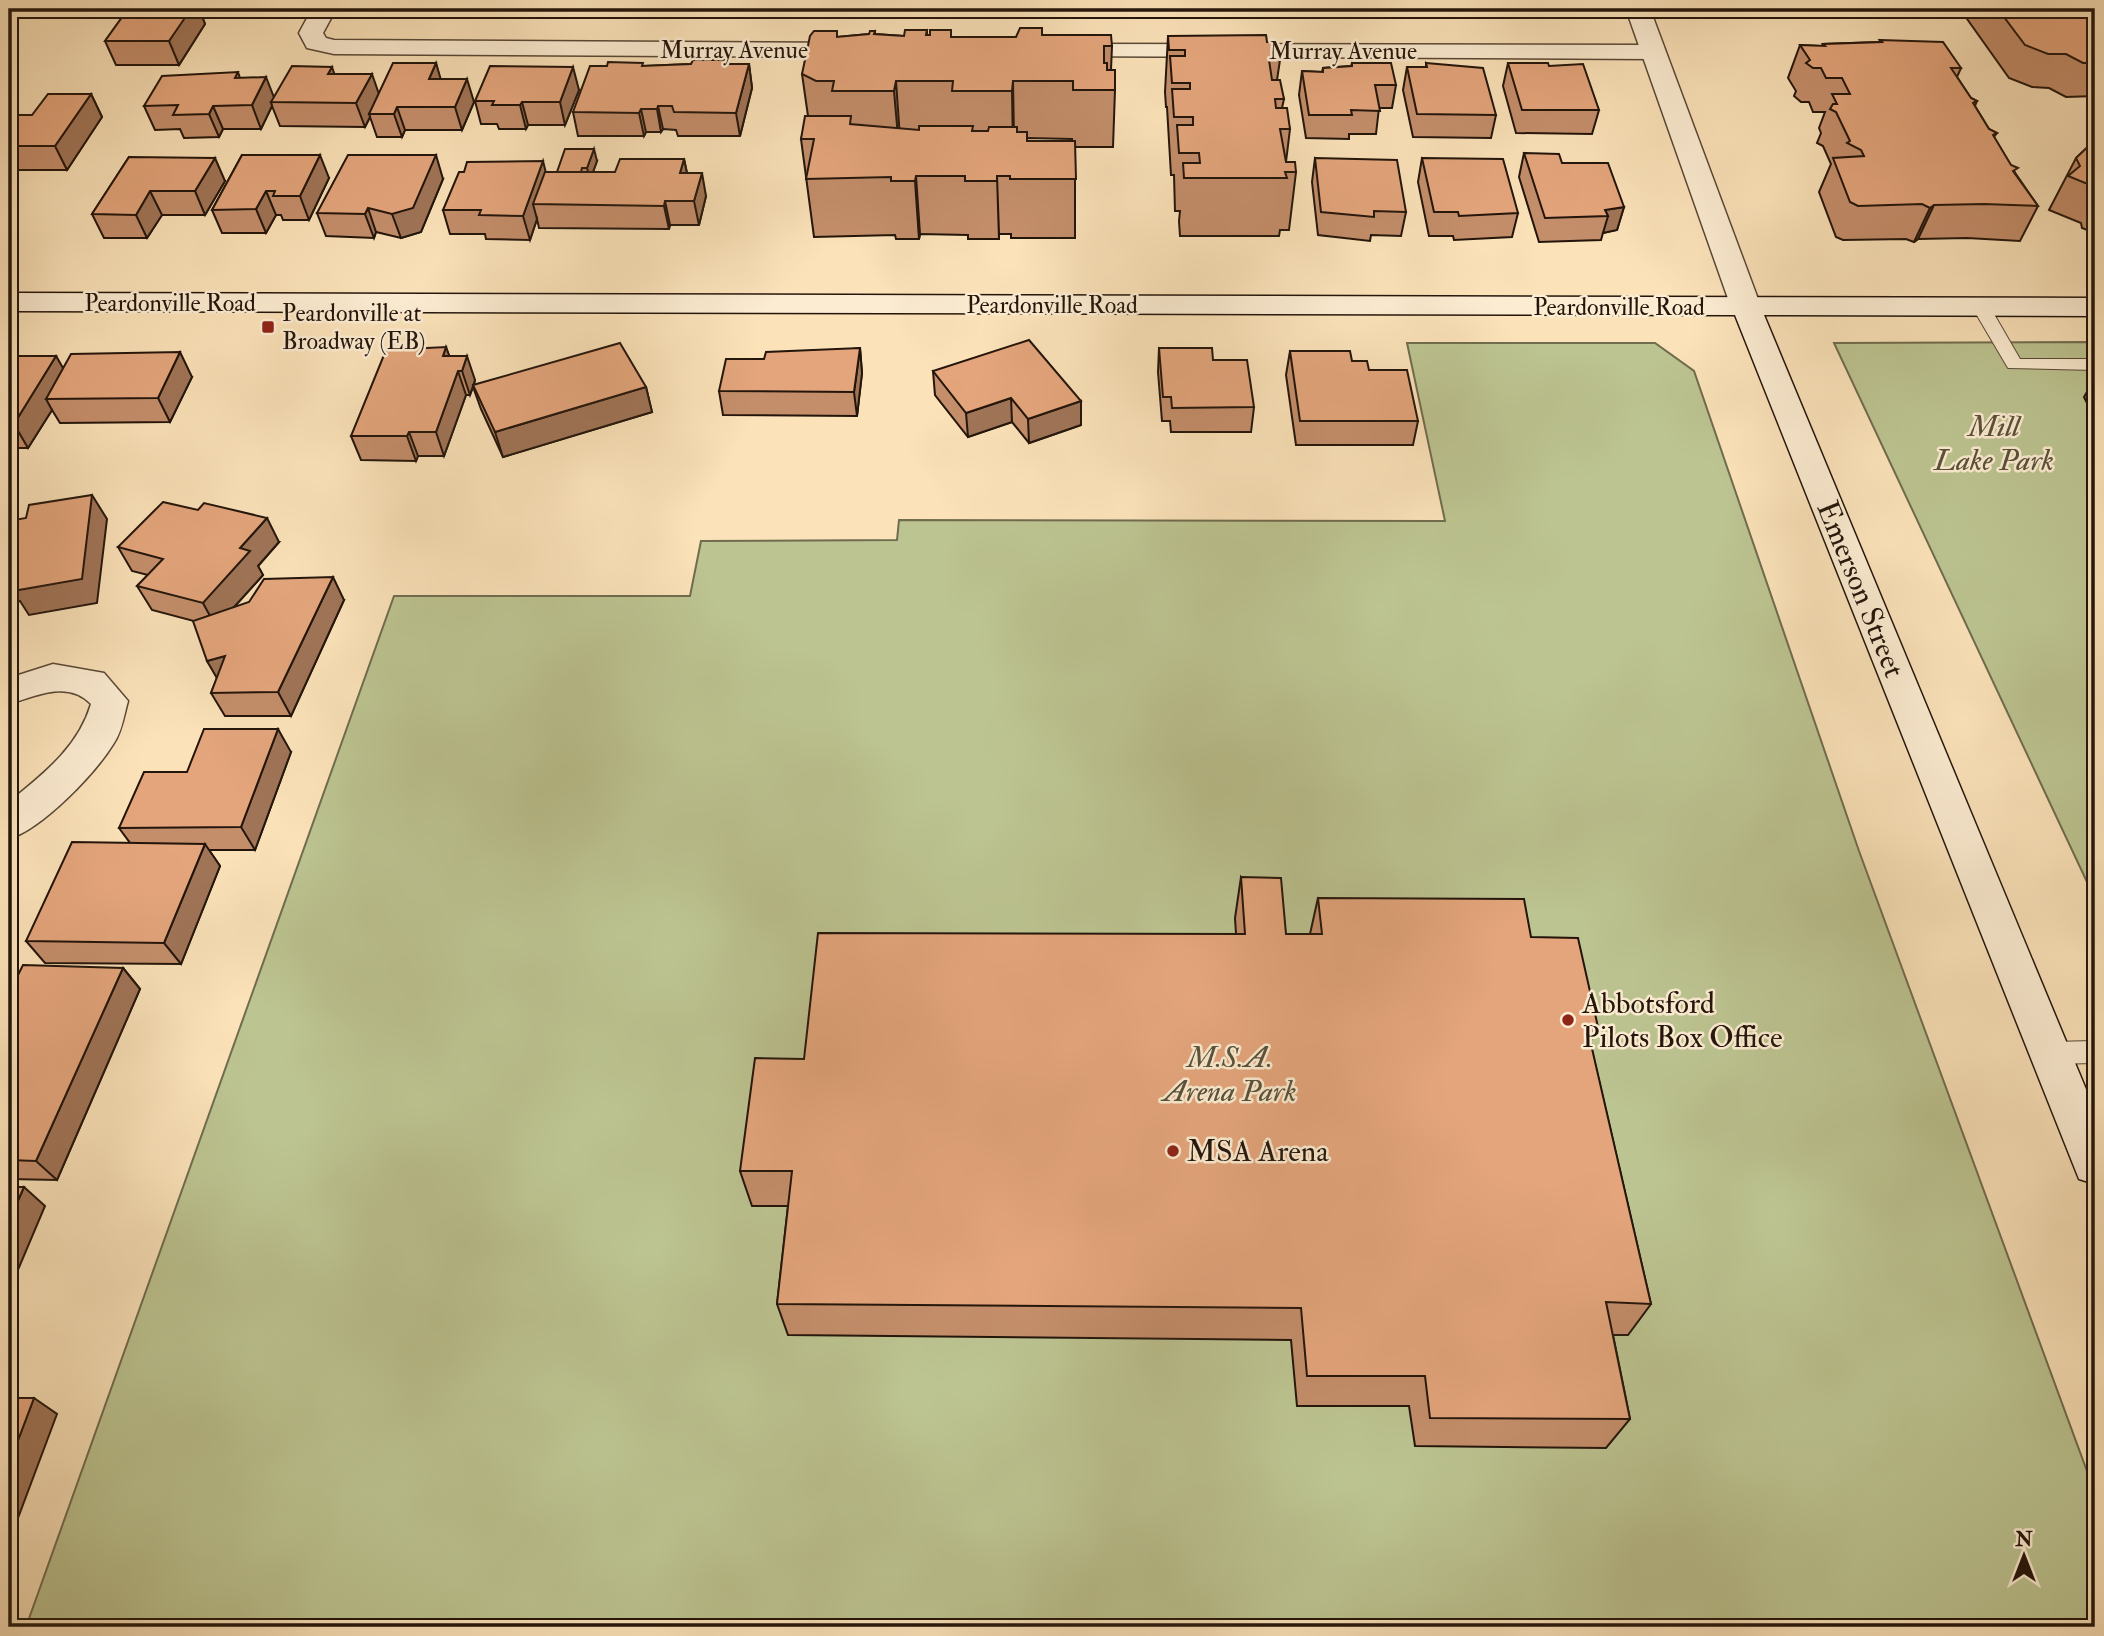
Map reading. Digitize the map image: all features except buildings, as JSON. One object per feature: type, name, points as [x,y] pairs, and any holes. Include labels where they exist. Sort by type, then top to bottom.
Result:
[{"type":"main road","name":"Murray Avenue","points":[[324,9],[311,33],[316,43],[334,47],[877,50]]},
{"type":"main road","name":"Emerson Street","points":[[1638,9],[1746,307],[2095,1164]]},
{"type":"main road","name":"Murray Avenue","points":[[1042,51],[1653,52]]},
{"type":"main road","name":"Peardonville Road","points":[[9,302],[2095,307]]},
{"type":"main road","points":[[9,691],[53,677],[91,682],[110,701],[100,735],[61,780],[9,824]]},
{"type":"lane","points":[[1981,307],[2014,365],[2095,365]]},
{"type":"lane","points":[[2050,1053],[2095,1052]]},
{"type":"green space","name":"Mill Lake Park","points":[[2095,342],[2095,899],[1834,343]]},
{"type":"green space","name":"M.S.A. Arena Park","points":[[1407,343],[1655,343],[1694,371],[1859,851],[2095,1493],[2095,1627],[26,1627],[394,596],[690,596],[701,541],[897,540],[899,520],[1445,521]]},
{"type":"place","name":"Peardonville at Broadway (EB)","points":[[268,327]]},
{"type":"place","name":"Abbotsford Pilots Box Office","points":[[1568,1020]]},
{"type":"place","name":"MSA Arena","points":[[1173,1151]]}]
